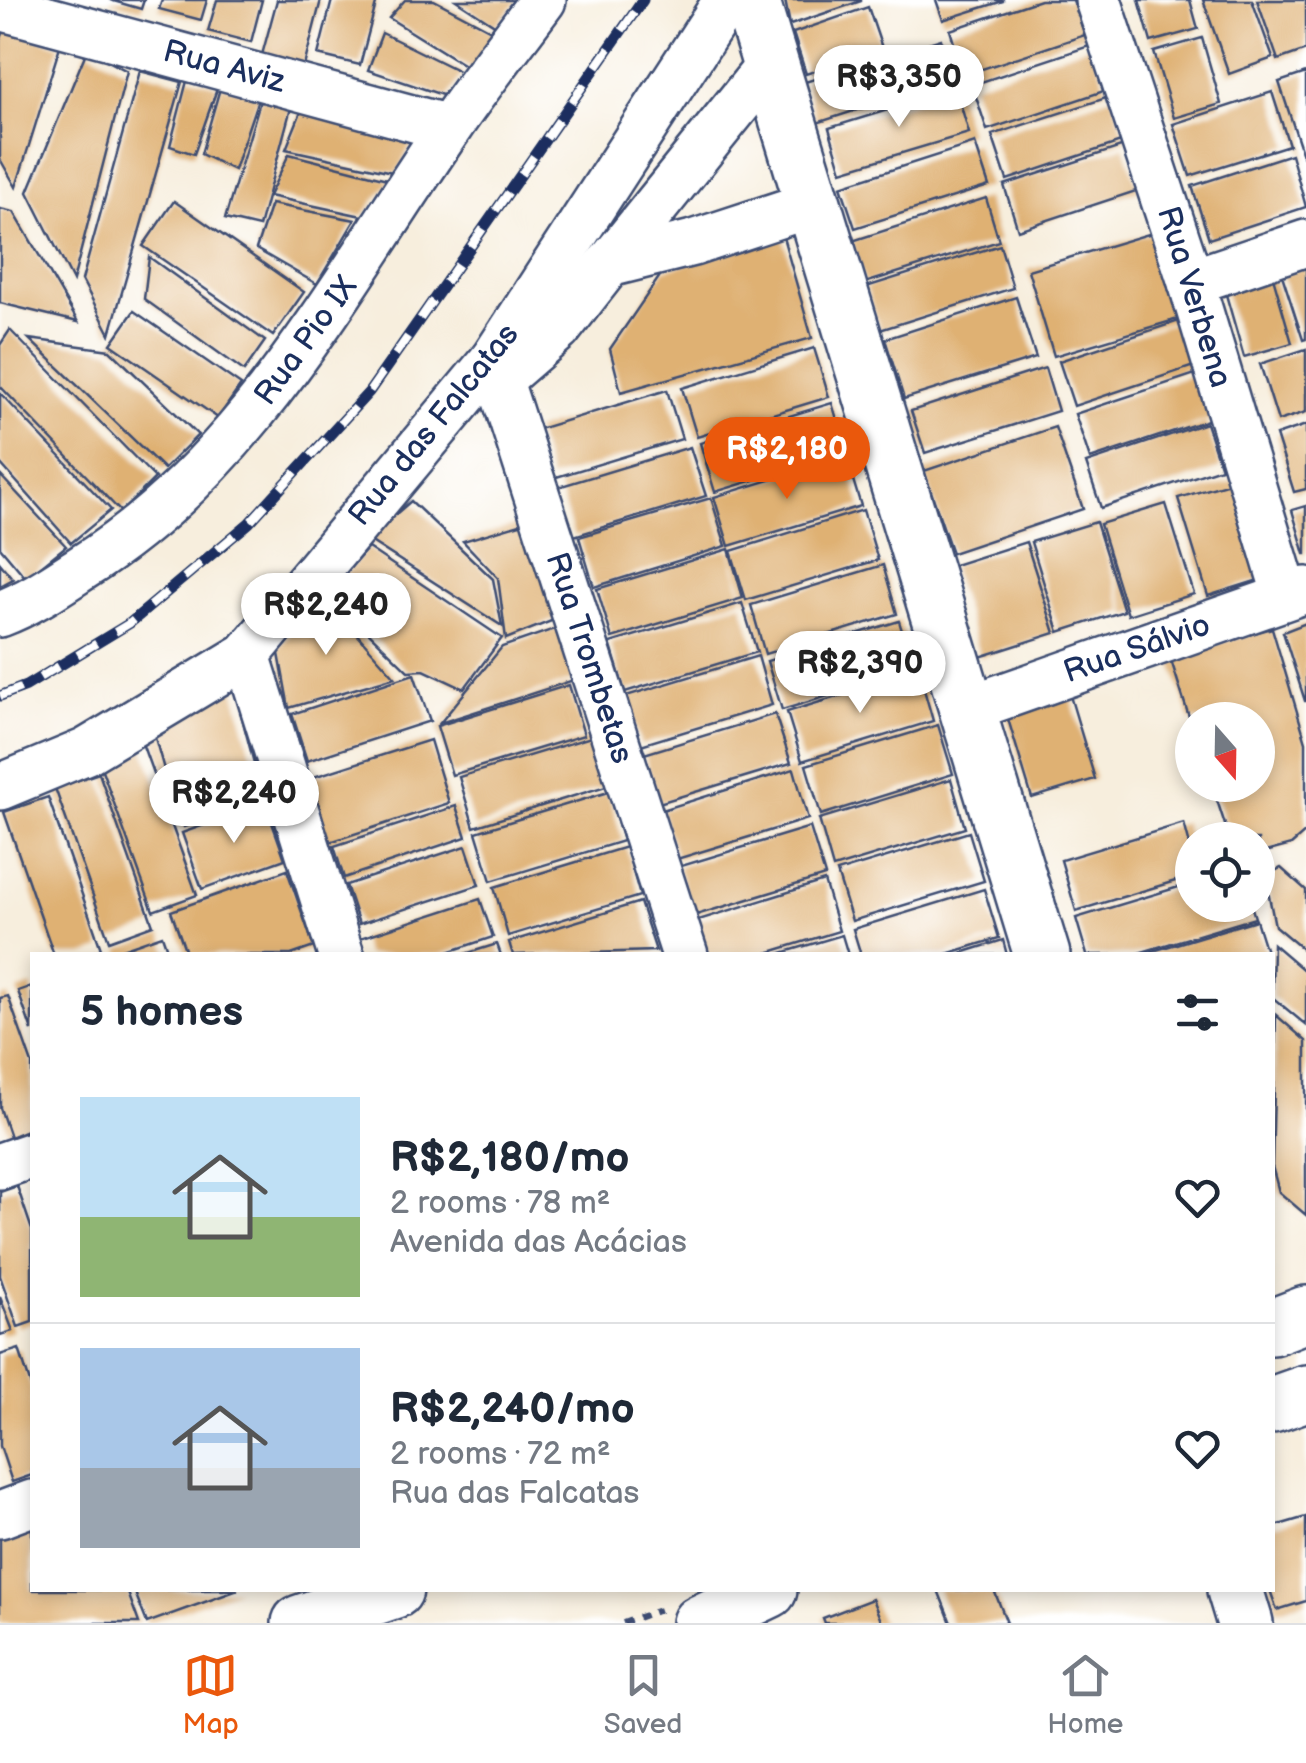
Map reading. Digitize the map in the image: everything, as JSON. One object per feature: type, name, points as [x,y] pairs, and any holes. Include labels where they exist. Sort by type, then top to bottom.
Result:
[{"type":"main road","points":[[751,0],[1041,952]]},
{"type":"main road","points":[[1275,1326],[1306,1314]]},
{"type":"main road","points":[[1275,1404],[1306,1393]]},
{"type":"main road","points":[[304,1622],[390,1592]]},
{"type":"main road","points":[[700,1623],[766,1592]]},
{"type":"main road","points":[[1236,1592],[1245,1623]]},
{"type":"main road","points":[[304,1622],[372,1612],[397,1623]]},
{"type":"street","name":"Rua Pio IX","points":[[0,614],[20,606],[130,538],[232,441],[342,296],[448,128],[543,0]]},
{"type":"street","name":"Rua das Falcatas","points":[[0,787],[87,751],[247,655],[496,370],[727,0]]},
{"type":"street","name":"Rua Verbena","points":[[1098,0],[1296,593]]},
{"type":"street","name":"Rua Aviz","points":[[0,7],[448,128]]},
{"type":"street","points":[[496,370],[558,329],[771,63]]},
{"type":"street","points":[[609,264],[693,243],[814,204]]},
{"type":"street","points":[[1191,282],[1306,244]]},
{"type":"street","name":"Rua Trombetas","points":[[496,370],[683,952]]},
{"type":"street","name":"Rua Sálvio","points":[[968,709],[1296,593]]},
{"type":"street","points":[[247,655],[340,952]]},
{"type":"street","points":[[0,1166],[30,1156]]},
{"type":"street","points":[[0,1514],[30,1504]]},
{"type":"building","points":[[110,0],[144,0],[141,9]]},
{"type":"building","points":[[162,0],[207,0],[201,20],[159,9]]},
{"type":"building","points":[[217,0],[262,0],[251,42],[208,31]]},
{"type":"building","points":[[277,0],[321,0],[304,66],[262,55]]},
{"type":"building","points":[[332,0],[377,0],[360,65],[318,55]]},
{"type":"building","points":[[405,0],[434,0],[502,36],[476,72],[389,18]]},
{"type":"building","points":[[456,0],[518,0],[496,26]]},
{"type":"building","points":[[785,0],[861,0],[861,1],[790,25]]},
{"type":"building","points":[[936,0],[1003,0],[1003,1],[943,20]]},
{"type":"building","points":[[1040,0],[1073,0],[1085,35],[964,75],[950,30]]},
{"type":"building","points":[[1139,0],[1190,0],[1198,29],[1151,42]]},
{"type":"building","points":[[1203,0],[1252,0],[1273,58],[1229,74]]},
{"type":"building","points":[[1257,0],[1306,0],[1306,50],[1278,60]]},
{"type":"building","points":[[868,7],[882,48],[806,74],[793,33]]},
{"type":"building","points":[[5,27],[60,46],[16,187],[0,159],[0,42]]},
{"type":"building","points":[[382,33],[463,73],[448,97],[368,70]]},
{"type":"building","points":[[1202,38],[1221,104],[1174,118],[1154,52]]},
{"type":"building","points":[[941,39],[953,79],[817,123],[805,82]]},
{"type":"building","points":[[1092,45],[1107,90],[987,130],[972,85]]},
{"type":"building","points":[[87,50],[127,71],[73,281],[28,192]]},
{"type":"building","points":[[140,71],[182,82],[110,334],[82,280]]},
{"type":"building","points":[[1306,73],[1306,161],[1305,161],[1279,82]]},
{"type":"building","points":[[188,77],[218,86],[194,154],[170,146]]},
{"type":"building","points":[[221,85],[259,96],[234,170],[201,154]]},
{"type":"building","points":[[956,89],[969,133],[842,171],[829,128]]},
{"type":"building","points":[[1272,92],[1289,145],[1190,176],[1173,124]]},
{"type":"building","points":[[1112,96],[1127,140],[1007,180],[992,135]]},
{"type":"building","points":[[261,98],[292,104],[259,227],[225,219]]},
{"type":"building","points":[[305,102],[416,135],[397,173],[286,149]]},
{"type":"building","points":[[975,143],[989,186],[855,228],[841,186]]},
{"type":"building","points":[[1124,146],[1139,190],[1018,230],[1004,185]]},
{"type":"building","points":[[289,154],[391,180],[362,216],[269,196]]},
{"type":"building","points":[[1291,154],[1306,207],[1209,239],[1192,186]]},
{"type":"building","points":[[986,198],[999,241],[865,283],[852,241]]},
{"type":"building","points":[[174,201],[304,292],[273,336],[143,246]]},
{"type":"building","points":[[271,204],[355,220],[317,284],[256,249]]},
{"type":"building","points":[[0,209],[14,212],[78,322],[0,303]]},
{"type":"building","points":[[1152,233],[1178,319],[1054,356],[1028,270]]},
{"type":"building","points":[[783,237],[812,338],[621,392],[610,349],[664,270]]},
{"type":"building","points":[[1000,245],[1013,288],[880,330],[866,287]]},
{"type":"building","points":[[149,257],[265,341],[244,371],[144,299]]},
{"type":"building","points":[[1306,267],[1306,339],[1303,340],[1282,275]]},
{"type":"building","points":[[1273,277],[1292,343],[1244,357],[1225,291]]},
{"type":"building","points":[[1016,297],[1036,358],[904,399],[885,339]]},
{"type":"building","points":[[134,311],[241,385],[218,418],[111,344]]},
{"type":"building","points":[[1179,321],[1194,366],[1074,406],[1059,361]]},
{"type":"building","points":[[10,330],[155,478],[121,512],[0,386],[0,345]]},
{"type":"building","points":[[29,339],[110,350],[198,435],[164,469]]},
{"type":"building","points":[[814,348],[829,397],[697,437],[682,388]]},
{"type":"building","points":[[1306,349],[1306,412],[1278,421],[1260,364]]},
{"type":"building","points":[[1045,368],[1058,411],[925,453],[911,411]]},
{"type":"building","points":[[1195,374],[1211,419],[1090,459],[1075,414]]},
{"type":"building","points":[[667,390],[682,439],[550,479],[535,430]]},
{"type":"building","points":[[0,393],[111,510],[71,543],[0,463]]},
{"type":"building","points":[[832,403],[847,452],[715,492],[700,443]]},
{"type":"building","points":[[1206,423],[1221,468],[1101,508],[1086,463]]},
{"type":"building","points":[[1306,425],[1306,489],[1294,492],[1276,435]]},
{"type":"building","points":[[1055,427],[1083,509],[952,553],[924,471]]},
{"type":"building","points":[[690,447],[706,496],[574,536],[558,487]]},
{"type":"building","points":[[846,457],[861,506],[729,546],[714,497]]},
{"type":"building","points":[[0,475],[66,546],[26,578],[0,547]]},
{"type":"building","points":[[1236,481],[1265,578],[1208,596],[1178,498]]},
{"type":"building","points":[[711,498],[726,546],[594,587],[579,537]]},
{"type":"building","points":[[411,501],[493,579],[502,626],[367,539]]},
{"type":"building","points":[[1166,504],[1194,594],[1128,615],[1100,524]]},
{"type":"building","points":[[1306,506],[1306,554],[1305,554],[1292,510]]},
{"type":"building","points":[[863,510],[878,560],[746,600],[731,551]]},
{"type":"building","points":[[530,521],[559,618],[506,639],[498,578],[463,541]]},
{"type":"building","points":[[1096,522],[1124,611],[1059,632],[1031,542]]},
{"type":"building","points":[[1026,542],[1055,633],[980,657],[951,566]]},
{"type":"building","points":[[368,548],[502,638],[464,689],[424,670],[408,671],[328,593]]},
{"type":"building","points":[[729,549],[743,598],[612,638],[597,589]]},
{"type":"building","points":[[0,563],[13,579],[0,586]]},
{"type":"building","points":[[883,565],[897,614],[765,654],[751,605]]},
{"type":"building","points":[[322,595],[395,677],[289,708],[278,648]]},
{"type":"building","points":[[742,603],[757,652],[625,692],[610,643]]},
{"type":"building","points":[[899,621],[914,670],[782,710],[767,661]]},
{"type":"building","points":[[1306,623],[1306,701],[1305,701],[1283,632]]},
{"type":"building","points":[[560,627],[574,680],[440,723],[502,647]]},
{"type":"building","points":[[1272,628],[1306,742],[1306,832],[1291,845],[1275,849],[1275,822],[1224,822],[1218,802],[1275,802],[1275,702],[1184,702],[1170,657]]},
{"type":"building","points":[[758,656],[772,705],[641,745],[626,696]]},
{"type":"building","points":[[919,672],[933,721],[802,761],[787,712]]},
{"type":"building","points":[[230,673],[255,767],[172,798],[152,727]]},
{"type":"building","points":[[414,674],[430,721],[307,761],[292,714]]},
{"type":"building","points":[[569,685],[584,735],[452,775],[437,726]]},
{"type":"building","points":[[1068,689],[1095,779],[1032,798],[1005,709]]},
{"type":"building","points":[[775,714],[791,763],[659,803],[644,754]]},
{"type":"building","points":[[938,725],[953,774],[821,815],[806,765]]},
{"type":"building","points":[[591,737],[606,786],[474,827],[459,777]]},
{"type":"building","points":[[430,740],[449,803],[327,843],[307,779]]},
{"type":"building","points":[[142,743],[197,895],[153,911],[98,759]]},
{"type":"building","points":[[794,769],[808,819],[677,859],[662,810]]},
{"type":"building","points":[[255,772],[264,798],[184,827],[174,802]]},
{"type":"building","points":[[99,773],[153,925],[109,941],[55,788]]},
{"type":"building","points":[[951,779],[965,828],[833,868],[819,819]]},
{"type":"building","points":[[608,792],[623,841],[491,881],[476,832]]},
{"type":"building","points":[[48,797],[101,949],[53,952],[4,812]]},
{"type":"building","points":[[265,803],[285,859],[202,889],[182,833]]},
{"type":"building","points":[[456,806],[466,837],[344,878],[334,846]]},
{"type":"building","points":[[1175,826],[1175,881],[1076,911],[1061,860]]},
{"type":"building","points":[[810,827],[825,876],[693,916],[678,867]]},
{"type":"building","points":[[969,832],[984,881],[852,921],[837,872]]},
{"type":"building","points":[[466,846],[479,885],[359,924],[346,885]]},
{"type":"building","points":[[626,847],[640,896],[508,936],[494,887]]},
{"type":"building","points":[[1281,868],[1306,890],[1306,952],[1275,926],[1275,871]]},
{"type":"building","points":[[287,870],[314,947],[300,952],[186,952],[171,911]]},
{"type":"building","points":[[824,881],[839,931],[770,952],[701,952],[692,922]]},
{"type":"building","points":[[1175,888],[1175,922],[1242,922],[1142,952],[1086,952],[1076,918]]},
{"type":"building","points":[[984,889],[999,938],[953,952],[860,952],[853,929]]},
{"type":"building","points":[[480,899],[493,937],[448,952],[365,952],[360,938]]},
{"type":"building","points":[[640,902],[656,951],[512,952],[509,942]]},
{"type":"building","points":[[1257,922],[1266,952],[1150,952]]},
{"type":"building","points":[[162,935],[168,952],[120,952]]},
{"type":"building","points":[[842,935],[847,952],[785,952]]},
{"type":"building","points":[[1003,940],[1006,952],[964,952]]},
{"type":"building","points":[[497,944],[500,952],[471,952]]},
{"type":"building","points":[[1273,944],[1306,972],[1306,1025],[1275,999]]},
{"type":"building","points":[[30,987],[30,1025],[18,991]]},
{"type":"building","points":[[8,996],[30,1058],[30,1129],[10,1137],[0,1108],[0,998]]},
{"type":"building","points":[[1276,1015],[1306,1041],[1306,1215],[1279,1192],[1275,1177]]},
{"type":"building","points":[[17,1186],[30,1224],[30,1323],[18,1327],[0,1276],[0,1192]]},
{"type":"building","points":[[0,1297],[13,1331],[0,1335]]},
{"type":"building","points":[[19,1349],[30,1383],[30,1476],[12,1482],[0,1446],[0,1355]]},
{"type":"building","points":[[30,1514],[30,1592],[128,1592],[139,1623],[0,1623],[0,1525]]},
{"type":"building","points":[[1306,1517],[1306,1601],[1277,1610],[1271,1592],[1275,1592],[1275,1526]]},
{"type":"building","points":[[135,1592],[232,1592],[147,1623]]},
{"type":"building","points":[[939,1592],[995,1592],[1007,1623],[951,1623]]},
{"type":"building","points":[[872,1599],[882,1623],[825,1623],[823,1618]]},
{"type":"railway","points":[[0,696],[26,686],[130,623],[249,523],[369,392],[643,0]]}]
